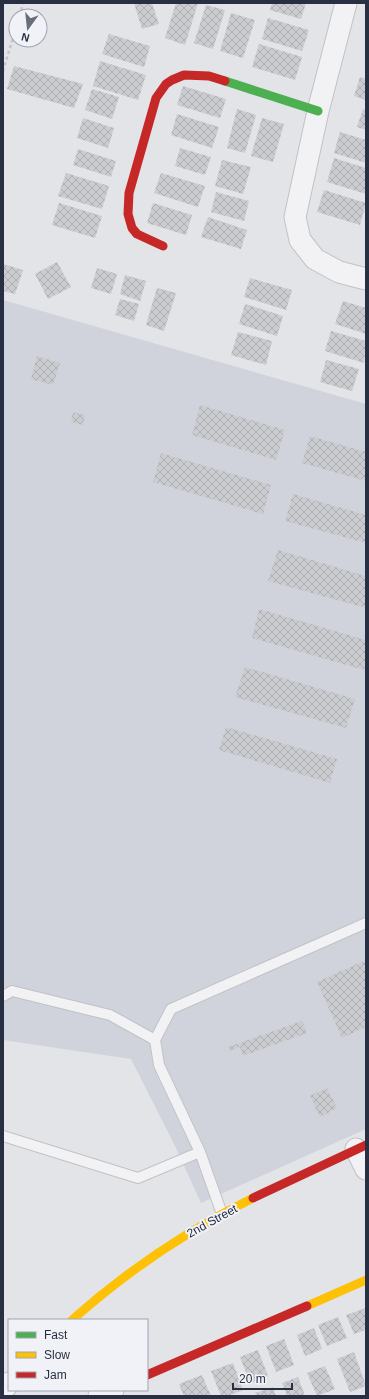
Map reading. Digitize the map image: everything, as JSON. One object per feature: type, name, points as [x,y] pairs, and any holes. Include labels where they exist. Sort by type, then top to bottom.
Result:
[{"type":"street","points":[[346,3],[318,111],[295,217],[300,240],[315,259],[340,272],[366,279]]},
{"type":"street","points":[[163,246],[134,233],[129,223],[127,209],[129,193],[156,98],[163,85],[176,76],[193,73],[209,76],[318,111]]},
{"type":"street","points":[[361,1147],[366,1169]]},
{"type":"street","name":"2nd Street","points":[[73,1319],[102,1293],[159,1252],[222,1214],[361,1147]]},
{"type":"street","points":[[148,1375],[366,1280]]},
{"type":"street","points":[[99,1396],[111,1391]]},
{"type":"lane","points":[[222,1214],[200,1152],[159,1065],[155,1040],[171,1009],[366,923]]},
{"type":"lane","points":[[3,996],[12,991],[110,1015],[155,1040]]},
{"type":"lane","points":[[3,1136],[138,1178],[200,1152]]},
{"type":"path","points":[[3,71],[10,48]]},
{"type":"shaded area","points":[[3,300],[366,404],[366,1129],[201,1203],[175,1146],[131,1059],[3,1040]]},
{"type":"building","points":[[134,3],[152,3],[159,24],[142,29]]},
{"type":"building","points":[[176,3],[198,3],[185,45],[165,38]]},
{"type":"building","points":[[272,3],[306,3],[301,19],[270,10]]},
{"type":"building","points":[[206,5],[225,10],[213,49],[194,43]]},
{"type":"building","points":[[231,13],[255,20],[243,58],[220,51]]},
{"type":"building","points":[[268,18],[309,30],[302,51],[262,39]]},
{"type":"building","points":[[109,34],[150,46],[144,67],[102,54]]},
{"type":"building","points":[[259,44],[302,57],[295,80],[252,67]]},
{"type":"building","points":[[100,61],[146,75],[138,100],[93,86]]},
{"type":"building","points":[[14,66],[83,84],[74,108],[7,89]]},
{"type":"building","points":[[360,77],[366,79],[366,100],[354,96]]},
{"type":"building","points":[[183,86],[226,99],[220,118],[177,105]]},
{"type":"building","points":[[92,89],[119,97],[112,119],[85,110]]},
{"type":"building","points":[[237,109],[256,115],[245,153],[227,148]]},
{"type":"building","points":[[363,109],[366,110],[366,130],[357,127]]},
{"type":"building","points":[[177,114],[219,127],[212,148],[171,135]]},
{"type":"building","points":[[83,118],[114,128],[108,148],[77,138]]},
{"type":"building","points":[[262,118],[284,124],[273,162],[251,156]]},
{"type":"building","points":[[340,132],[366,140],[366,163],[334,153]]},
{"type":"building","points":[[180,148],[211,157],[205,175],[175,166]]},
{"type":"building","points":[[78,149],[116,161],[111,177],[73,165]]},
{"type":"building","points":[[334,158],[366,168],[366,194],[327,182]]},
{"type":"building","points":[[222,160],[251,167],[243,194],[215,186]]},
{"type":"building","points":[[66,173],[109,186],[102,209],[58,196]]},
{"type":"building","points":[[161,173],[205,186],[198,207],[154,193]]},
{"type":"building","points":[[324,190],[366,203],[360,225],[317,212]]},
{"type":"building","points":[[216,192],[249,201],[244,221],[211,212]]},
{"type":"building","points":[[59,203],[102,216],[95,238],[52,225]]},
{"type":"building","points":[[153,203],[192,215],[186,235],[147,223]]},
{"type":"building","points":[[208,217],[247,230],[241,249],[201,237]]},
{"type":"building","points":[[57,262],[71,287],[48,299],[35,274]]},
{"type":"building","points":[[3,264],[23,270],[15,294],[3,291]]},
{"type":"building","points":[[97,268],[117,274],[111,294],[91,288]]},
{"type":"building","points":[[125,275],[146,281],[140,301],[120,294]]},
{"type":"building","points":[[250,278],[292,290],[286,310],[244,297]]},
{"type":"building","points":[[157,288],[176,293],[164,331],[146,325]]},
{"type":"building","points":[[120,299],[139,304],[134,321],[115,315]]},
{"type":"building","points":[[343,301],[366,308],[366,334],[335,324]]},
{"type":"building","points":[[245,304],[283,316],[277,336],[239,324]]},
{"type":"building","points":[[331,331],[366,341],[364,363],[325,351]]},
{"type":"building","points":[[238,332],[272,341],[266,365],[231,355]]},
{"type":"building","points":[[37,356],[60,363],[53,385],[31,379]]},
{"type":"building","points":[[326,360],[359,369],[352,391],[320,382]]},
{"type":"building","points":[[200,405],[285,430],[276,460],[192,435]]},
{"type":"building","points":[[73,412],[85,415],[83,425],[71,422]]},
{"type":"building","points":[[310,436],[366,452],[366,481],[302,463]]},
{"type":"building","points":[[161,453],[271,485],[263,514],[153,482]]},
{"type":"building","points":[[293,494],[366,515],[366,543],[285,521]]},
{"type":"building","points":[[278,550],[366,576],[366,608],[268,581]]},
{"type":"building","points":[[259,609],[366,640],[366,662],[364,670],[252,638]]},
{"type":"building","points":[[245,667],[355,699],[346,728],[235,697]]},
{"type":"building","points":[[226,727],[337,759],[330,783],[219,750]]},
{"type":"building","points":[[366,960],[366,1027],[342,1038],[317,982]]},
{"type":"building","points":[[302,1021],[307,1033],[243,1056],[240,1047],[230,1051],[228,1047]]},
{"type":"building","points":[[327,1088],[337,1108],[320,1117],[310,1096]]},
{"type":"building","points":[[366,1308],[366,1330],[354,1334],[346,1315]]},
{"type":"building","points":[[338,1317],[347,1338],[327,1346],[318,1325]]},
{"type":"building","points":[[314,1328],[322,1349],[305,1356],[297,1335]]},
{"type":"building","points":[[284,1339],[294,1365],[276,1372],[266,1346]]},
{"type":"building","points":[[258,1350],[268,1376],[250,1383],[240,1357]]},
{"type":"building","points":[[354,1352],[366,1386],[350,1392],[337,1359]]},
{"type":"building","points":[[233,1363],[243,1390],[228,1396],[221,1396],[211,1371]]},
{"type":"building","points":[[325,1366],[335,1389],[317,1396],[307,1373]]},
{"type":"building","points":[[202,1375],[211,1396],[184,1396],[179,1384]]},
{"type":"building","points":[[298,1377],[305,1396],[287,1396],[282,1383]]},
{"type":"building","points":[[273,1387],[276,1396],[257,1396],[255,1393]]},
{"type":"traffic: fast","points":[[225,81],[318,111]]},
{"type":"traffic: slow","points":[[73,1319],[114,1285],[158,1253],[204,1224],[253,1198]]},
{"type":"traffic: slow","points":[[307,1306],[366,1280]]},
{"type":"traffic: jam","points":[[163,246],[137,234],[132,228],[128,214],[129,193],[156,98],[166,84],[184,75],[209,76],[225,81]]},
{"type":"traffic: jam","points":[[253,1198],[366,1145]]},
{"type":"traffic: jam","points":[[148,1375],[307,1306]]}]
